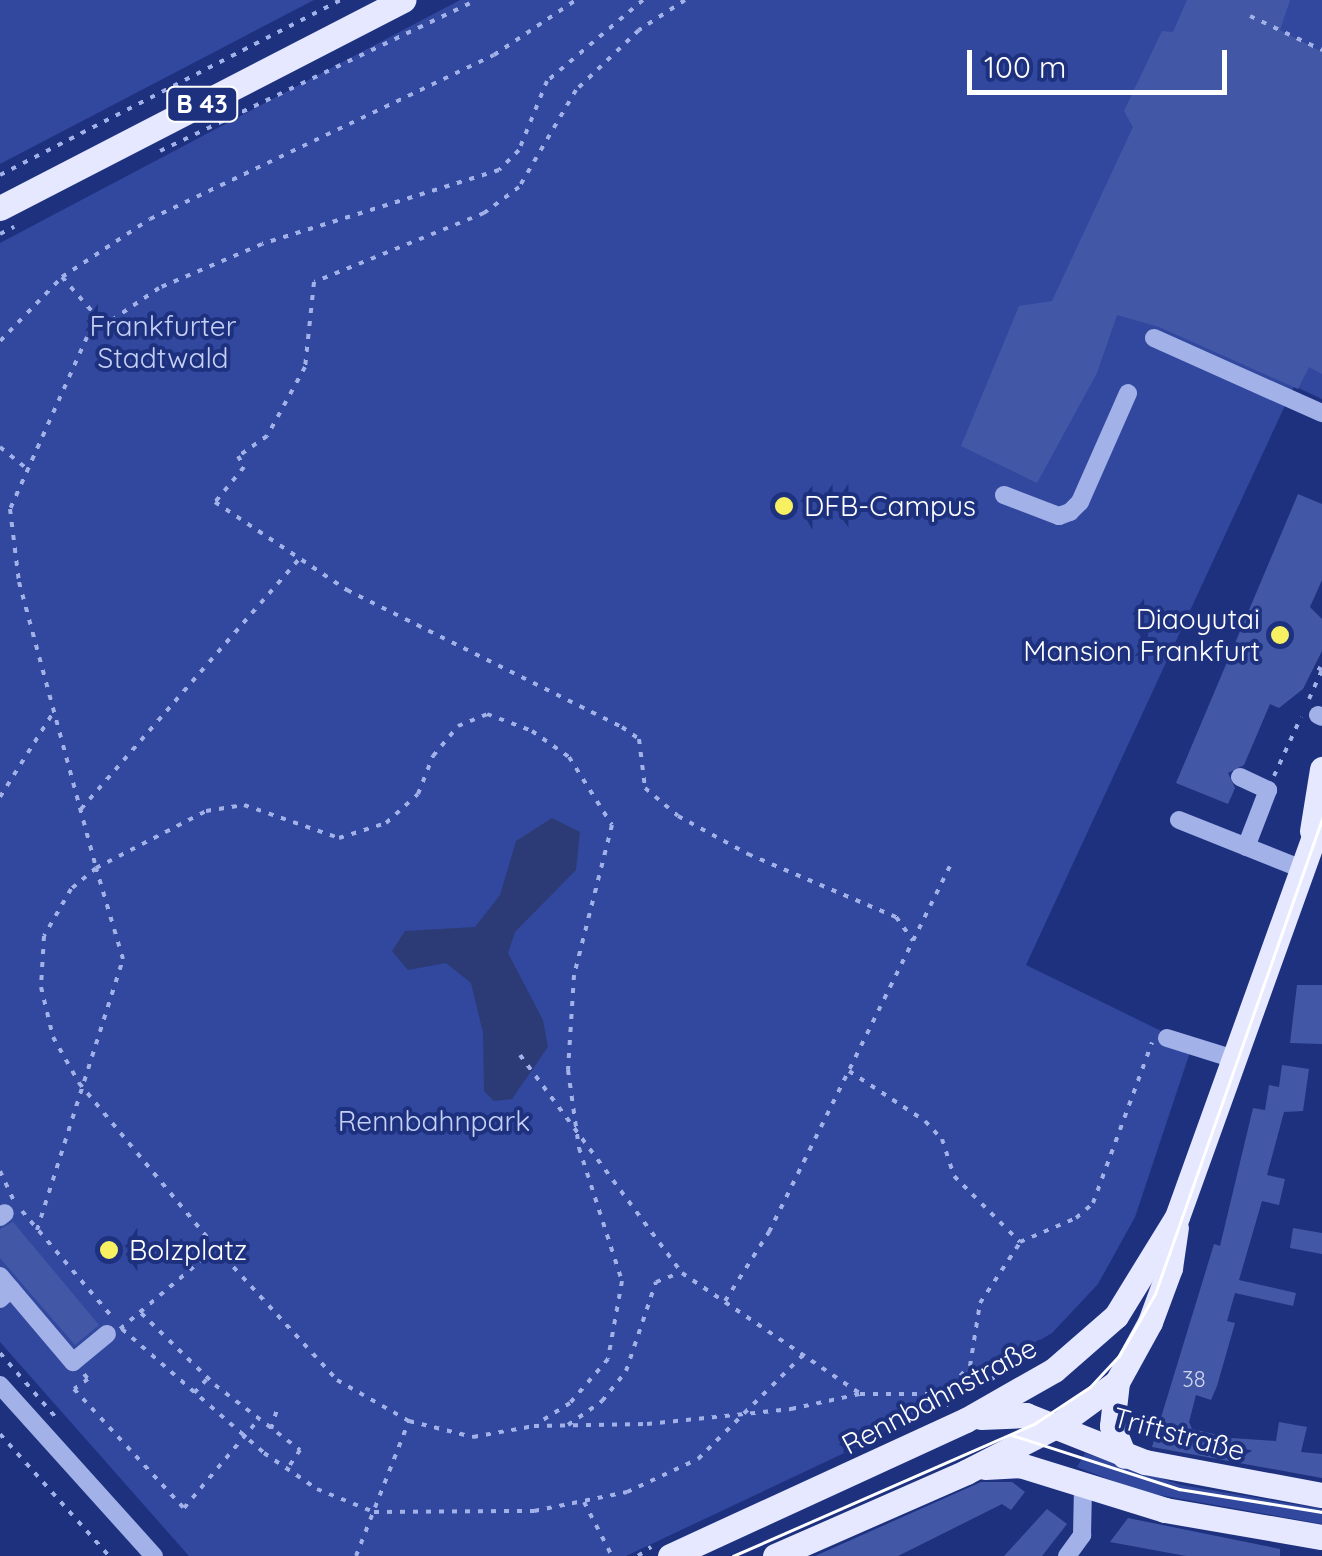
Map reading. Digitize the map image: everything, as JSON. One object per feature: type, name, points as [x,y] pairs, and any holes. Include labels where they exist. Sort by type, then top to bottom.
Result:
[{"type":"main road","name":"B 43","points":[[9,216],[404,0]]},
{"type":"main road","name":"Rennbahnstraße","points":[[1304,862],[1322,769]]},
{"type":"main road","name":"Rennbahnstraße","points":[[670,1556],[960,1408],[1050,1373],[1116,1316],[1177,1217],[1322,815]]},
{"type":"main road","name":"Rennbahnstraße","points":[[775,1556],[966,1472],[1027,1428],[1058,1425],[1117,1382],[1139,1349],[1170,1268],[1177,1217]]},
{"type":"main road","points":[[1050,1373],[1033,1391],[1027,1428],[1054,1473]]},
{"type":"main road","points":[[1117,1382],[1112,1426],[1124,1456]]},
{"type":"main road","points":[[960,1408],[1027,1428]]},
{"type":"main road","name":"Triftstraße","points":[[1058,1425],[1124,1456],[1322,1495]]},
{"type":"main road","points":[[966,1472],[1000,1463],[1054,1473],[1083,1488],[1312,1543]]},
{"type":"street","points":[[1154,338],[1322,413]]},
{"type":"street","points":[[1004,495],[1058,516],[1070,512],[1080,502],[1128,393]]},
{"type":"street","points":[[1240,777],[1268,790],[1246,848]]},
{"type":"street","points":[[1179,820],[1246,848],[1304,862]]},
{"type":"street","points":[[1160,1038],[1234,1059]]},
{"type":"street","points":[[4,1288],[72,1362],[114,1331]]},
{"type":"street","points":[[0,1386],[154,1556]]},
{"type":"street","points":[[1067,1556],[1082,1535],[1083,1488]]},
{"type":"path","points":[[0,175],[340,0]]},
{"type":"path","points":[[155,154],[476,0]]},
{"type":"path","points":[[0,341],[62,276],[150,219],[494,55],[576,0]]},
{"type":"path","points":[[37,1230],[79,1083],[123,959],[19,582],[10,509],[87,336],[159,288],[262,244],[499,170],[518,150],[547,81],[643,0]]},
{"type":"path","points":[[685,0],[639,30],[576,90],[519,187],[484,212],[314,282],[305,368],[267,436],[238,456],[244,467],[215,502],[347,590],[622,727],[640,739],[645,788],[678,816],[748,854],[896,917],[913,940]]},
{"type":"path","points":[[1250,16],[1322,50]]},
{"type":"path","points":[[0,234],[9,216]]},
{"type":"path","points":[[62,276],[104,325]]},
{"type":"path","points":[[0,447],[27,469]]},
{"type":"path","points":[[80,809],[300,558]]},
{"type":"path","points":[[1268,790],[1322,670],[1316,666]]},
{"type":"path","points":[[0,797],[53,713]]},
{"type":"path","points":[[534,1426],[570,1403],[608,1359],[622,1281],[576,1127],[568,1070],[574,976],[612,825],[570,757],[532,731],[487,714],[458,726],[407,803],[386,823],[339,838],[244,805],[206,812],[96,868],[71,889],[44,936],[41,987],[53,1037],[79,1083],[216,1248],[337,1380],[410,1420],[473,1437],[534,1426],[746,1414],[860,1394],[942,1394],[960,1408]]},
{"type":"path","points":[[726,1301],[769,1232],[951,863]]},
{"type":"path","points":[[942,1394],[970,1366],[980,1303],[1020,1242],[1076,1218],[1093,1203],[1160,1038]]},
{"type":"path","points":[[520,1055],[682,1272],[860,1394]]},
{"type":"path","points":[[849,1071],[925,1121],[942,1140],[954,1176],[1020,1242]]},
{"type":"path","points":[[0,1171],[37,1230],[114,1331],[287,1469],[374,1512],[534,1510],[627,1492],[698,1459],[803,1354]]},
{"type":"path","points":[[114,1331],[141,1313],[216,1248]]},
{"type":"path","points":[[568,1426],[602,1401],[642,1337],[656,1282],[682,1272]]},
{"type":"path","points":[[141,1313],[208,1378],[300,1450],[287,1469]]},
{"type":"path","name":"Rennbahnstraße","points":[[975,1390],[1041,1346]]},
{"type":"path","points":[[0,1353],[62,1426]]},
{"type":"path","points":[[72,1362],[88,1378],[74,1389],[184,1508],[258,1420]]},
{"type":"path","points":[[970,1366],[984,1384]]},
{"type":"path","points":[[193,1394],[208,1378]]},
{"type":"path","points":[[271,1429],[278,1406]]},
{"type":"path","points":[[356,1556],[410,1420]]},
{"type":"path","points":[[0,1434],[109,1556]]},
{"type":"path","points":[[584,1501],[612,1556]]},
{"type":"green space","points":[[0,0],[314,0],[0,164]]},
{"type":"green space","points":[[460,0],[1322,0],[1322,399],[1294,386],[1026,965],[1192,1046],[1135,1217],[1098,1284],[1052,1333],[872,1440],[626,1556],[189,1556],[0,1342],[0,243]]},
{"type":"green space","points":[[1085,1453],[1181,1485],[1322,1509],[1322,1524],[1142,1492],[1077,1467]]},
{"type":"shaded area","points":[[552,818],[580,832],[576,870],[515,932],[508,953],[543,1020],[548,1047],[512,1099],[494,1101],[484,1091],[483,1033],[471,983],[446,963],[408,970],[392,951],[405,931],[475,927],[500,895],[516,841]]},
{"type":"building","points":[[1187,0],[1290,0],[1280,30],[1322,52],[1322,374],[1309,367],[1298,389],[1159,327],[1117,315],[1097,373],[1037,483],[961,446],[1019,306],[1052,301],[1133,127],[1124,111],[1162,31],[1173,32]]},
{"type":"building","name":"Diaoyutai Mansion Frankfurt","points":[[1298,494],[1322,504],[1322,580],[1310,607],[1322,619],[1322,651],[1303,689],[1279,708],[1270,704],[1244,765],[1228,773],[1235,788],[1228,804],[1176,783]]},
{"type":"building","points":[[1297,985],[1322,985],[1322,1044],[1290,1043]]},
{"type":"building","points":[[1282,1065],[1309,1069],[1303,1111],[1284,1112],[1267,1175],[1285,1179],[1279,1205],[1262,1201],[1239,1280],[1296,1293],[1293,1306],[1235,1293],[1227,1321],[1235,1323],[1217,1386],[1211,1400],[1196,1395],[1189,1422],[1192,1429],[1231,1438],[1276,1441],[1279,1422],[1307,1427],[1301,1452],[1322,1454],[1322,1478],[1152,1447],[1214,1244],[1220,1246],[1253,1108],[1265,1110],[1269,1085],[1279,1087]]},
{"type":"building","points":[[13,1222],[99,1325],[75,1345],[0,1258],[0,1229]]},
{"type":"building","points":[[1293,1228],[1322,1233],[1322,1254],[1290,1248]]},
{"type":"building","points":[[981,1482],[1012,1482],[1025,1492],[1011,1510],[1002,1504],[898,1556],[815,1556]]},
{"type":"building","points":[[1047,1509],[1067,1524],[1042,1556],[1004,1556]]},
{"type":"building","points":[[1128,1518],[1280,1549],[1280,1556],[1186,1556],[1110,1542]]},
{"type":"tram line","points":[[733,1556],[1034,1424],[1090,1387],[1119,1356],[1155,1294],[1322,819]]},
{"type":"tram line","points":[[1012,1435],[1179,1489],[1322,1512]]},
{"type":"place","name":"DFB-Campus","points":[[784,506]]},
{"type":"place","name":"Diaoyutai Mansion Frankfurt","points":[[1280,635]]},
{"type":"place","name":"Bolzplatz","points":[[109,1250]]},
{"type":"park label","name":"Frankfurter Stadtwald","points":[[163,342]]},
{"type":"park label","name":"Rennbahnpark","points":[[434,1121]]}]
